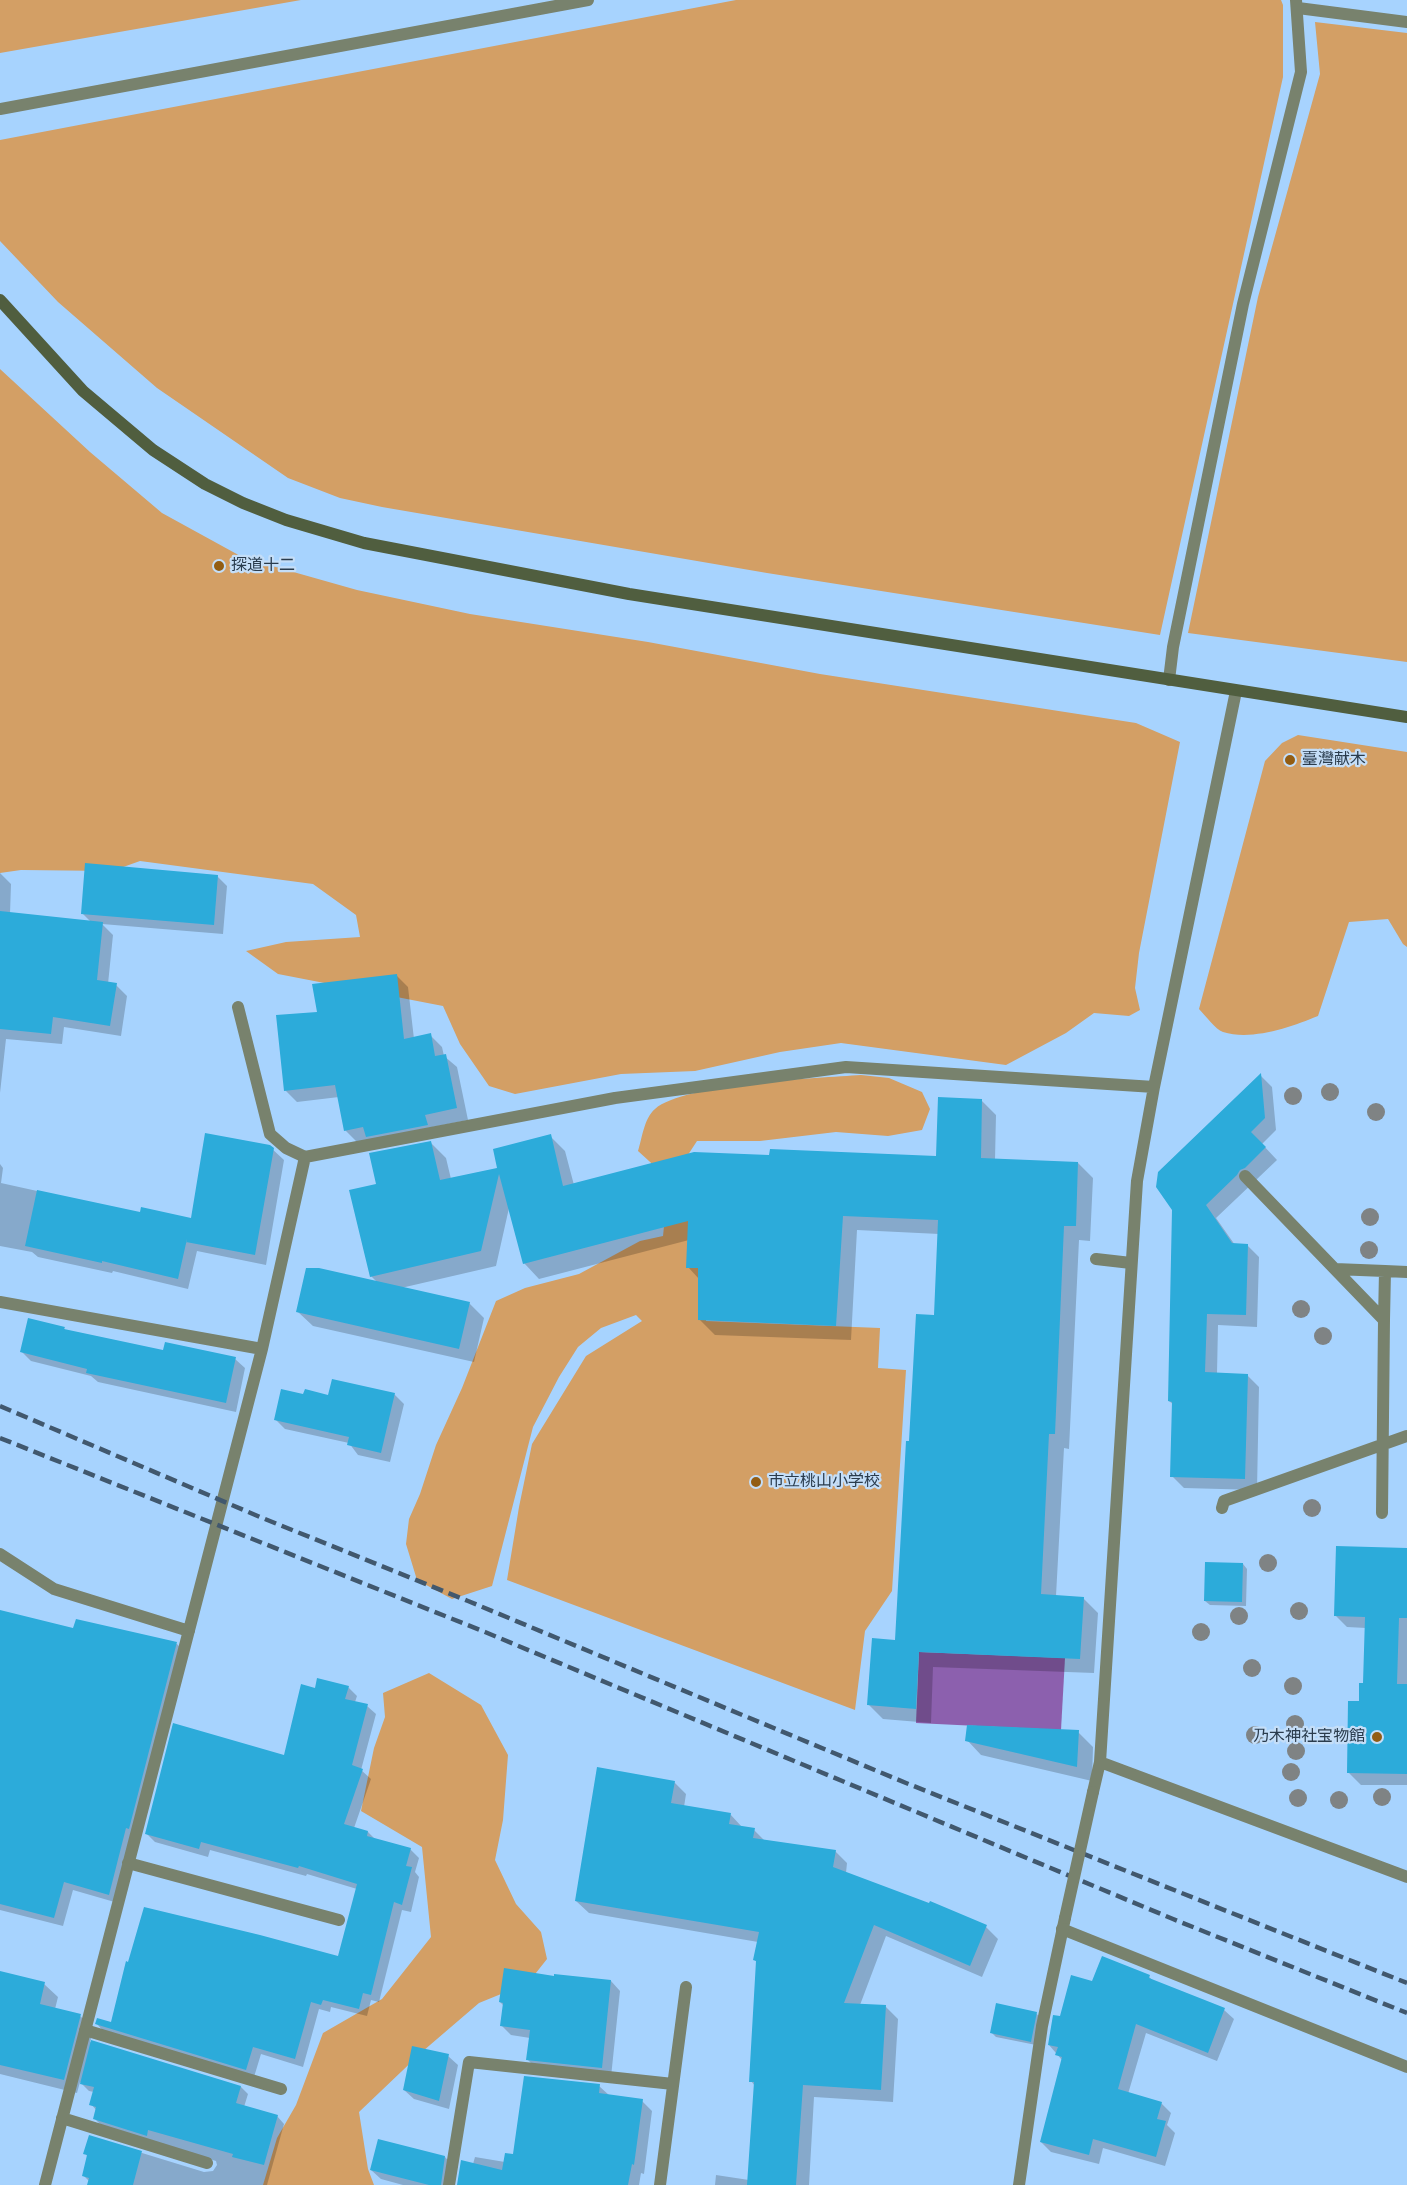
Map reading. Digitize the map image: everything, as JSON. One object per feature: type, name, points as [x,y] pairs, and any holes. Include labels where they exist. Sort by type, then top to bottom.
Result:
[{"type":"street","points":[[0,109],[588,0]]},
{"type":"street","points":[[1169,680],[1173,647],[1243,304],[1301,72],[1297,4],[1407,22]]},
{"type":"street","points":[[0,300],[83,391],[153,450],[205,484],[243,503],[286,520],[364,543],[629,594],[1236,692],[1407,717]]},
{"type":"street","points":[[1019,2185],[1042,2026],[1100,1762],[1137,1181],[1154,1087],[1236,692]]},
{"type":"street","points":[[238,1007],[270,1134],[286,1148],[305,1157],[615,1098],[846,1067],[1154,1087]]},
{"type":"street","points":[[45,2185],[262,1349],[305,1157]]},
{"type":"street","points":[[1245,1176],[1384,1320]]},
{"type":"street","points":[[1096,1259],[1131,1263]]},
{"type":"street","points":[[1335,1269],[1407,1272]]},
{"type":"street","points":[[1382,1513],[1385,1271]]},
{"type":"street","points":[[0,1302],[262,1349]]},
{"type":"street","points":[[1222,1508],[1224,1501],[1407,1436]]},
{"type":"street","points":[[0,1554],[54,1589],[189,1631]]},
{"type":"street","points":[[1100,1762],[1407,1877]]},
{"type":"street","points":[[128,1863],[339,1920]]},
{"type":"street","points":[[1064,1924],[1407,2067]]},
{"type":"street","points":[[660,2185],[686,1988]]},
{"type":"street","points":[[85,2030],[281,2089]]},
{"type":"street","points":[[449,2185],[469,2062],[673,2084]]},
{"type":"street","points":[[62,2118],[207,2163]]},
{"type":"shaded area","points":[[0,0],[301,0],[0,53]]},
{"type":"shaded area","points":[[736,0],[1281,0],[1283,5],[1283,77],[1160,635],[767,573],[340,498],[288,478],[157,388],[58,302],[0,241],[0,140]]},
{"type":"shaded area","points":[[1315,22],[1407,33],[1407,662],[1188,633],[1258,297],[1320,74]]},
{"type":"shaded area","points":[[0,369],[90,452],[162,513],[244,558],[357,590],[470,614],[648,642],[820,674],[1136,723],[1180,742],[1139,953],[1135,988],[1140,1010],[1129,1016],[1094,1013],[1066,1033],[1006,1065],[841,1043],[780,1052],[695,1071],[621,1074],[515,1094],[489,1086],[460,1044],[443,1006],[278,974],[246,951],[286,942],[360,937],[356,915],[313,884],[140,861],[112,871],[21,870],[0,873]]},
{"type":"shaded area","points":[[1298,735],[1407,752],[1407,947],[1388,919],[1349,922],[1318,1016],[1271,1032],[1246,1035],[1223,1032],[1199,1009],[1265,761],[1282,743]]},
{"type":"shaded area","points":[[861,1075],[889,1078],[922,1092],[930,1109],[922,1130],[888,1136],[836,1132],[760,1141],[697,1141],[682,1164],[712,1292],[706,1321],[880,1328],[878,1368],[906,1370],[892,1591],[865,1631],[855,1710],[507,1580],[532,1444],[586,1356],[642,1321],[636,1315],[601,1328],[578,1347],[559,1377],[533,1427],[492,1586],[452,1599],[417,1580],[406,1544],[409,1519],[436,1445],[462,1388],[496,1301],[525,1288],[579,1274],[640,1241],[663,1236],[666,1207],[660,1171],[638,1151],[651,1113],[671,1100],[694,1093],[753,1083]]},
{"type":"shaded area","points":[[919,1652],[1065,1658],[1061,1730],[916,1723]]},
{"type":"shaded area","points":[[429,1673],[481,1705],[508,1755],[503,1820],[495,1860],[516,1904],[541,1932],[547,1959],[528,1983],[479,2003],[423,2051],[359,2112],[368,2169],[374,2185],[263,2185],[277,2138],[296,2105],[323,2033],[382,1999],[431,1937],[422,1847],[361,1811],[374,1748],[385,1717],[383,1693]]},
{"type":"building","points":[[85,863],[218,875],[214,925],[81,914]]},
{"type":"building","points":[[0,911],[103,922],[97,980],[117,983],[110,1026],[53,1017],[51,1034],[0,1029]]},
{"type":"building","points":[[397,974],[404,1039],[431,1033],[435,1056],[446,1054],[457,1108],[425,1115],[428,1125],[366,1137],[363,1127],[344,1131],[335,1085],[284,1091],[276,1015],[317,1012],[312,984]]},
{"type":"building","points":[[1261,1073],[1265,1118],[1251,1132],[1266,1147],[1206,1205],[1232,1243],[1248,1244],[1246,1315],[1207,1314],[1205,1372],[1248,1374],[1245,1479],[1170,1477],[1172,1402],[1168,1401],[1172,1210],[1156,1187],[1158,1172]]},
{"type":"building","points":[[938,1097],[982,1099],[981,1158],[1078,1162],[1076,1226],[1064,1226],[1055,1434],[1049,1434],[1041,1594],[1084,1597],[1080,1659],[919,1652],[916,1709],[867,1705],[872,1638],[895,1640],[906,1441],[909,1441],[916,1314],[934,1315],[938,1220],[843,1216],[836,1326],[698,1320],[698,1268],[686,1268],[688,1221],[523,1264],[499,1174],[481,1251],[370,1277],[349,1190],[376,1184],[369,1153],[431,1141],[440,1180],[497,1168],[493,1149],[551,1134],[563,1186],[694,1152],[769,1155],[770,1149],[936,1156]]},
{"type":"building","points":[[205,1133],[270,1145],[274,1148],[255,1255],[186,1242],[178,1279],[25,1246],[37,1190],[140,1212],[141,1207],[191,1218]]},
{"type":"building","points":[[306,1268],[319,1268],[470,1302],[459,1349],[296,1312]]},
{"type":"building","points":[[28,1318],[65,1327],[64,1329],[163,1350],[165,1342],[236,1357],[226,1403],[86,1373],[87,1369],[20,1352]]},
{"type":"building","points":[[332,1379],[395,1393],[381,1453],[347,1445],[349,1437],[274,1420],[281,1389],[303,1394],[305,1389],[328,1395]]},
{"type":"building","points":[[1336,1546],[1407,1548],[1407,1618],[1399,1618],[1397,1684],[1407,1684],[1407,1774],[1347,1773],[1348,1701],[1359,1701],[1359,1683],[1363,1683],[1365,1617],[1334,1616]]},
{"type":"building","points":[[1205,1562],[1243,1563],[1242,1602],[1204,1601]]},
{"type":"building","points":[[0,1610],[73,1628],[76,1619],[177,1642],[129,1829],[126,1828],[109,1895],[64,1882],[54,1918],[0,1904]]},
{"type":"building","points":[[317,1678],[349,1686],[345,1699],[368,1704],[352,1765],[363,1769],[344,1824],[368,1831],[367,1836],[411,1848],[406,1866],[412,1867],[402,1905],[394,1902],[371,1995],[363,1993],[359,2009],[323,2000],[321,2005],[311,2002],[295,2059],[253,2047],[246,2070],[95,2024],[97,2018],[111,2022],[126,1961],[128,1962],[144,1907],[338,1956],[357,1884],[299,1866],[298,1868],[201,1842],[199,1849],[145,1834],[173,1723],[284,1755],[301,1684],[315,1688]]},
{"type":"building","points":[[967,1725],[1079,1730],[1077,1767],[965,1741]]},
{"type":"building","points":[[597,1767],[675,1781],[671,1803],[731,1813],[729,1824],[755,1828],[753,1838],[836,1850],[833,1867],[929,1903],[930,1901],[987,1925],[970,1966],[874,1925],[844,2003],[886,2005],[881,2090],[803,2085],[796,2185],[747,2185],[754,2082],[749,2082],[756,1961],[753,1960],[759,1932],[575,1901]]},
{"type":"building","points":[[1102,1956],[1150,1975],[1149,1978],[1225,2008],[1208,2053],[1136,2024],[1118,2089],[1162,2102],[1157,2119],[1166,2121],[1156,2157],[1093,2139],[1089,2155],[1040,2142],[1062,2057],[1055,2055],[1058,2047],[1048,2045],[1053,2015],[1060,2016],[1071,1975],[1092,1981]]},
{"type":"building","points":[[504,1968],[554,1976],[554,1974],[611,1980],[602,2068],[526,2060],[530,2030],[500,2026],[503,2003],[499,2002]]},
{"type":"building","points":[[0,1971],[45,1982],[40,2004],[81,2014],[64,2080],[0,2065]]},
{"type":"building","points":[[996,2003],[1037,2012],[1031,2042],[990,2033]]},
{"type":"building","points":[[91,2040],[241,2086],[236,2103],[278,2115],[264,2165],[148,2130],[147,2136],[93,2119],[96,2107],[89,2105],[94,2087],[80,2084]]},
{"type":"building","points":[[412,2046],[449,2054],[439,2101],[403,2090]]},
{"type":"building","points":[[524,2076],[600,2084],[599,2093],[643,2099],[634,2165],[632,2164],[628,2185],[457,2185],[461,2160],[502,2170],[505,2153],[513,2154]]},
{"type":"building","points":[[89,2135],[142,2151],[133,2185],[87,2185],[89,2178],[82,2176],[87,2155],[83,2154]]},
{"type":"building","points":[[378,2139],[445,2156],[441,2185],[429,2185],[370,2170]]},
{"type":"railway","points":[[0,1406],[260,1517],[906,1783],[1407,1983]]},
{"type":"railway","points":[[0,1438],[485,1632],[1173,1919],[1407,2013]]},
{"type":"place","name":"探道十二","points":[[219,566]]},
{"type":"place","name":"臺灣献木","points":[[1290,760]]},
{"type":"place","name":"市立桃山小学校","points":[[756,1482]]},
{"type":"place","name":"乃木神社宝物館","points":[[1377,1737]]}]
